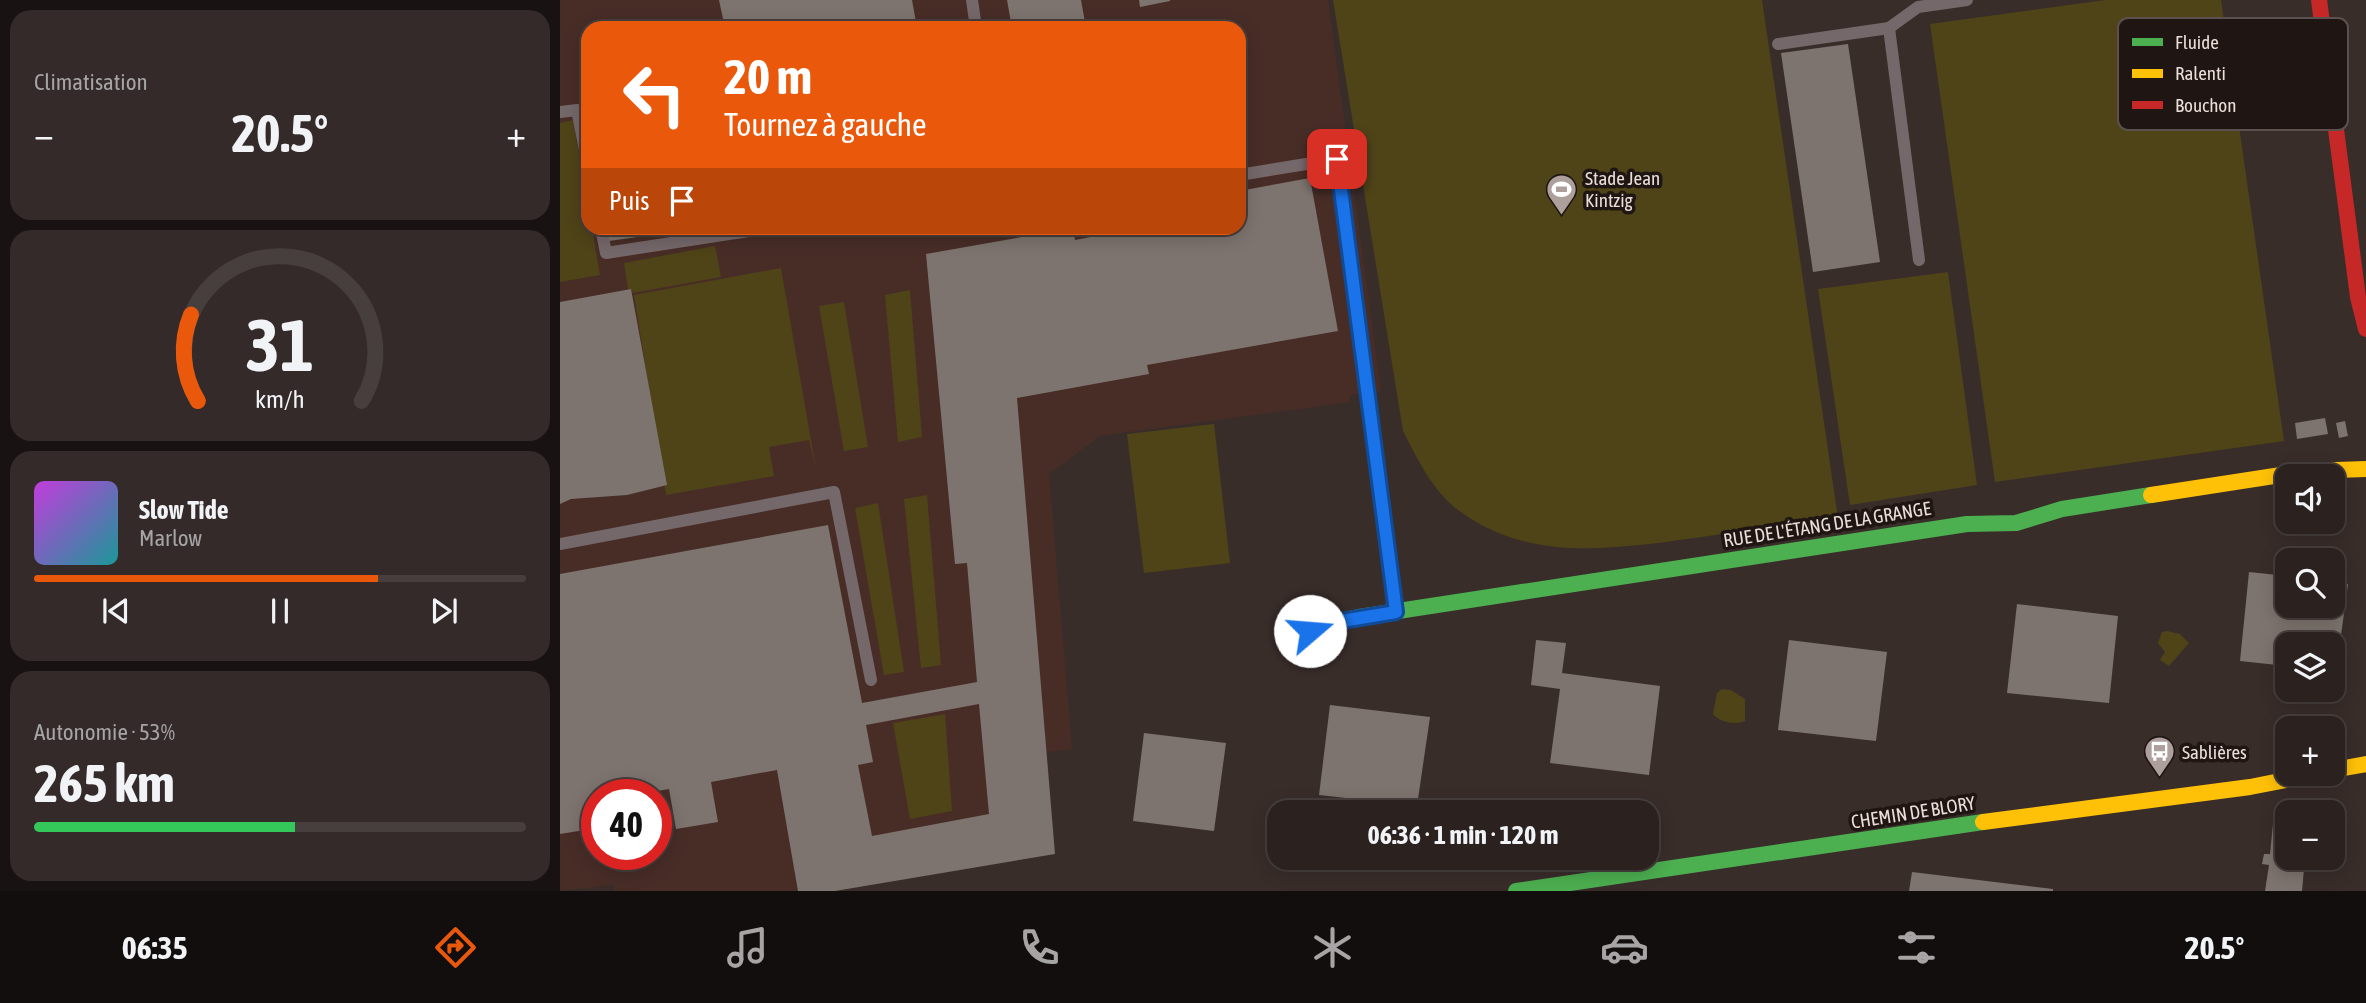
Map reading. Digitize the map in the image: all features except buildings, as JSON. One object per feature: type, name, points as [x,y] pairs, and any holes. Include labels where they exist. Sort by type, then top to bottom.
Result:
[{"type":"street","points":[[2319,0],[2321,18]]},
{"type":"street","points":[[2336,130],[2358,297],[2366,329]]},
{"type":"street","name":"RUE DE L'ÉTANG DE LA GRANGE","points":[[1296,638],[1324,624],[1396,612],[1966,524],[1980,526],[2026,519],[2051,515],[2062,509],[2306,471],[2366,469]]},
{"type":"street","points":[[2345,768],[2366,764]]},
{"type":"street","name":"CHEMIN DE BLORY","points":[[1516,891],[2275,782]]},
{"type":"lane","points":[[972,0],[975,21]]},
{"type":"lane","points":[[1777,44],[1889,28],[1918,7],[1967,0]]},
{"type":"lane","points":[[1889,28],[1919,260]]},
{"type":"lane","points":[[560,112],[577,110],[581,130]]},
{"type":"lane","points":[[1246,174],[1337,159],[1396,612]]},
{"type":"lane","points":[[602,235],[606,253],[723,235]]},
{"type":"lane","points":[[560,544],[834,492],[871,680]]},
{"type":"shaded area","points":[[560,0],[1328,0],[1381,391],[1350,395],[1350,402],[1100,436],[1049,474],[1072,749],[1047,752],[1055,854],[835,891],[614,891],[613,885],[560,891]]},
{"type":"shaded area","name":"Stade Jean Kintzig","points":[[1333,0],[1762,0],[1838,518],[1633,546],[1572,548],[1513,538],[1485,527],[1449,502],[1426,474],[1403,431]]},
{"type":"shaded area","points":[[2105,0],[2221,0],[2224,18],[2118,18],[2118,130],[2240,130],[2284,441],[1995,482],[1930,24]]},
{"type":"shaded area","points":[[573,120],[581,166],[581,235],[593,235],[600,275],[560,282],[560,123]]},
{"type":"shaded area","points":[[715,246],[721,277],[633,293],[628,289],[624,263]]},
{"type":"shaded area","points":[[781,268],[816,469],[809,440],[769,447],[774,476],[666,495],[634,295]]},
{"type":"shaded area","points":[[1948,272],[1977,485],[1850,505],[1818,289]]},
{"type":"shaded area","points":[[910,290],[922,437],[898,442],[885,295]]},
{"type":"shaded area","points":[[844,302],[868,447],[844,451],[819,306]]},
{"type":"shaded area","points":[[1214,424],[1230,563],[1144,573],[1127,434]]},
{"type":"shaded area","points":[[927,495],[941,665],[921,668],[904,499]]},
{"type":"shaded area","points":[[878,503],[904,672],[884,675],[855,508]]},
{"type":"shaded area","points":[[2162,632],[2180,634],[2189,643],[2169,666],[2160,660],[2165,652],[2158,643]]},
{"type":"shaded area","points":[[1722,689],[1731,690],[1745,699],[1745,721],[1728,722],[1713,714],[1717,693]]},
{"type":"shaded area","points":[[945,714],[952,811],[910,819],[893,723]]},
{"type":"traffic: fast","points":[[1296,638],[1324,624],[1359,617],[1967,524],[2016,523],[2062,509],[2151,495]]},
{"type":"traffic: fast","points":[[1516,891],[1983,822]]},
{"type":"traffic: slow","points":[[2151,495],[2306,471],[2366,469]]},
{"type":"traffic: slow","points":[[2345,768],[2366,764]]},
{"type":"traffic: slow","points":[[1983,822],[2275,782]]},
{"type":"traffic: jam","points":[[2319,0],[2321,18]]},
{"type":"traffic: jam","points":[[2336,130],[2358,297],[2366,329]]},
{"type":"place","name":"Stade Jean Kintzig","points":[[1562,216]]},
{"type":"place","name":"Sablières","points":[[2159,779]]},
{"type":"route","points":[[1310,631],[1324,624],[1396,612],[1337,159]]}]
